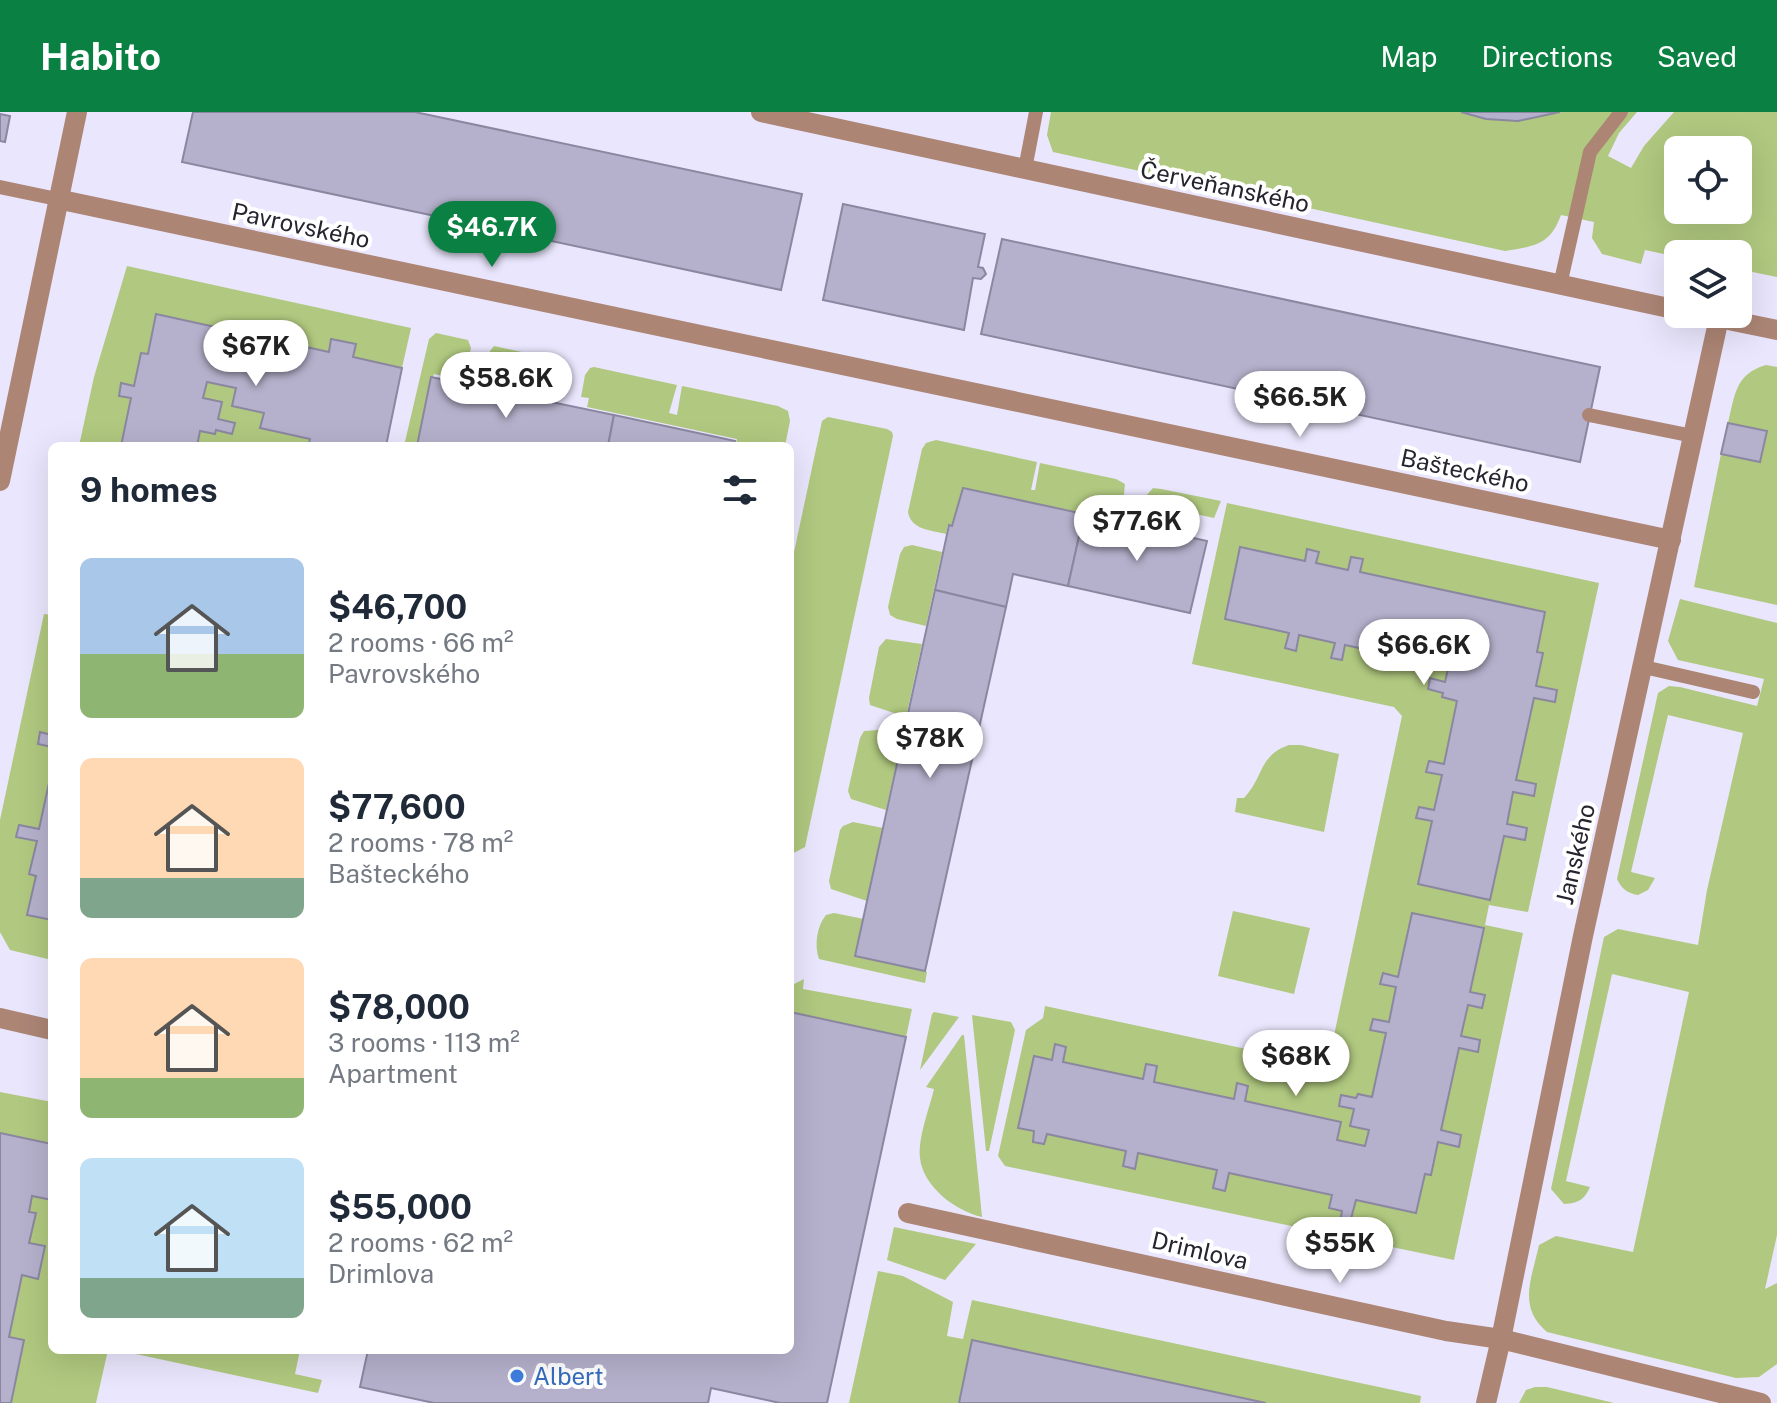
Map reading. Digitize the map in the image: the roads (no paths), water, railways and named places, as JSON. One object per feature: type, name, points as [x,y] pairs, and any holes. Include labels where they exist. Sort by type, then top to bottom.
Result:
[{"type":"street","points":[[0,481],[77,112]]},
{"type":"street","name":"Červeňanského","points":[[761,112],[1664,307]]},
{"type":"street","name":"Pavrovského","points":[[57,199],[920,380]]},
{"type":"street","points":[[1752,325],[1777,330]]},
{"type":"street","name":"Janského","points":[[1486,1403],[1586,923],[1693,436],[1707,328]]},
{"type":"street","name":"Bašteckého","points":[[920,380],[1671,540]]},
{"type":"street","points":[[0,1018],[48,1029]]},
{"type":"street","name":"Drimlova","points":[[908,1213],[1446,1331],[1501,1339],[1761,1403]]},
{"type":"lane","points":[[1025,169],[1036,112]]},
{"type":"lane","points":[[1560,285],[1590,152],[1621,112]]},
{"type":"lane","name":"Pavrovského","points":[[0,187],[57,199]]},
{"type":"lane","points":[[1589,415],[1693,436]]},
{"type":"lane","points":[[1644,667],[1753,692]]},
{"type":"place","name":"Albert","points":[[517,1376]]}]
